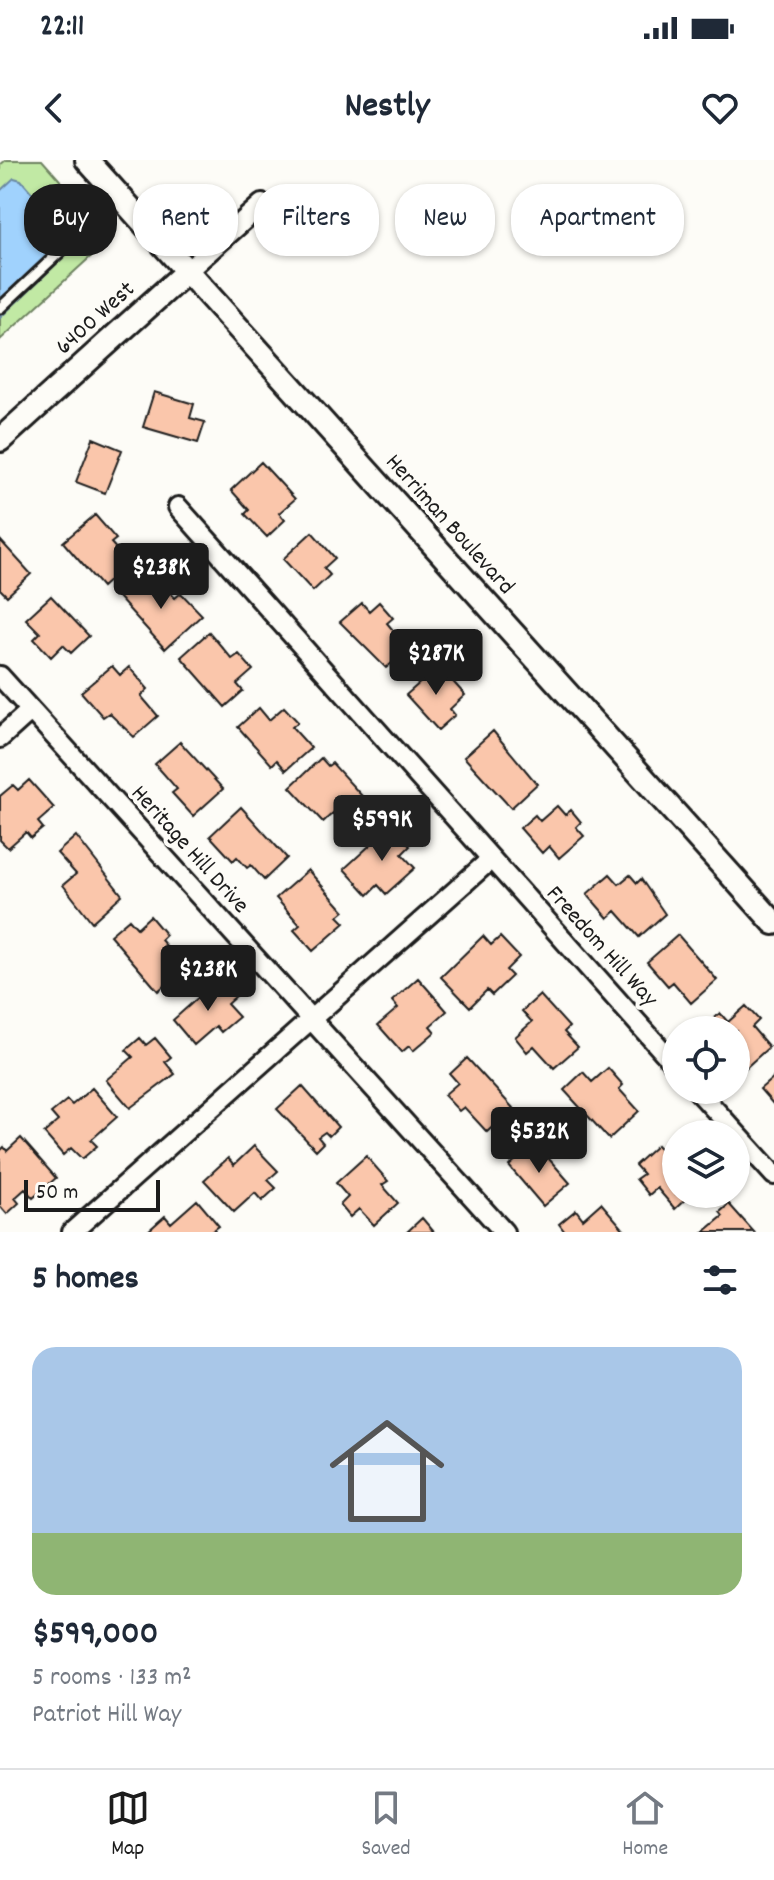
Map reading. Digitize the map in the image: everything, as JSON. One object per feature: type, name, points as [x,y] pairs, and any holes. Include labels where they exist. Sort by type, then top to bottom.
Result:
[{"type":"street","name":"Herriman Boulevard","points":[[87,160],[185,273],[774,923]]},
{"type":"street","name":"6400 West","points":[[0,440],[254,211]]},
{"type":"street","name":"Freedom Hill Way","points":[[178,507],[662,1050]]},
{"type":"street","name":"Heritage Hill Drive","points":[[0,676],[504,1232]]},
{"type":"street","points":[[0,738],[30,711]]},
{"type":"street","points":[[72,1232],[490,860]]},
{"type":"street","points":[[710,1104],[774,1175]]},
{"type":"lane","points":[[0,308],[55,256]]},
{"type":"green space","points":[[6,160],[42,160],[63,184],[24,184],[24,256],[91,256],[0,340],[0,165]]},
{"type":"water","points":[[14,178],[24,184],[24,256],[65,256],[0,318],[0,191]]},
{"type":"building","points":[[154,392],[194,404],[190,418],[205,422],[198,443],[143,427]]},
{"type":"building","points":[[93,438],[122,450],[105,493],[76,482]]},
{"type":"building","points":[[261,462],[295,499],[279,513],[285,520],[267,537],[245,514],[249,510],[231,490]]},
{"type":"building","points":[[95,515],[116,539],[111,543],[129,563],[102,587],[63,542]]},
{"type":"building","points":[[312,532],[335,558],[324,568],[330,575],[313,591],[283,559]]},
{"type":"building","points":[[0,540],[31,574],[7,596],[0,589]]},
{"type":"building","points":[[158,579],[175,598],[181,593],[202,615],[165,649],[118,597],[134,582],[144,592]]},
{"type":"building","points":[[51,596],[89,636],[71,653],[63,645],[51,657],[34,639],[40,633],[26,619]]},
{"type":"building","points":[[379,602],[393,618],[387,623],[409,649],[386,668],[340,622],[362,603],[369,611]]},
{"type":"building","points":[[209,632],[232,659],[239,654],[253,670],[237,684],[243,691],[225,707],[181,657]]},
{"type":"building","points":[[112,666],[120,675],[129,667],[148,689],[141,696],[158,716],[134,737],[109,713],[103,717],[81,692]]},
{"type":"building","points":[[439,666],[465,695],[450,709],[455,715],[438,730],[406,695]]},
{"type":"building","points":[[284,707],[298,722],[292,727],[311,748],[286,770],[277,760],[272,765],[238,727],[259,708],[269,720]]},
{"type":"building","points":[[493,731],[537,784],[511,808],[464,757]]},
{"type":"building","points":[[180,742],[223,789],[193,816],[172,793],[177,789],[155,764]]},
{"type":"building","points":[[321,758],[328,766],[332,763],[371,806],[347,828],[333,813],[323,822],[290,787]]},
{"type":"building","points":[[29,780],[54,808],[38,822],[43,828],[31,838],[26,832],[8,848],[0,840],[0,796],[13,785],[18,790]]},
{"type":"building","points":[[557,806],[565,815],[571,810],[581,822],[576,827],[584,836],[559,858],[549,846],[542,853],[520,828],[535,815],[540,821]]},
{"type":"building","points":[[241,807],[287,858],[264,880],[251,865],[247,868],[237,857],[233,861],[210,836]]},
{"type":"building","points":[[391,826],[410,846],[402,854],[415,868],[386,894],[378,885],[368,895],[344,869]]},
{"type":"building","points":[[76,836],[122,895],[92,922],[63,885],[76,874],[57,853]]},
{"type":"building","points":[[308,870],[344,911],[338,916],[345,923],[313,951],[294,930],[300,925],[276,898]]},
{"type":"building","points":[[610,874],[619,884],[630,875],[637,883],[641,879],[665,914],[639,937],[616,911],[608,918],[587,894]]},
{"type":"building","points":[[150,916],[166,935],[161,940],[185,968],[158,991],[110,935],[129,919],[137,928]]},
{"type":"building","points":[[678,935],[717,980],[691,1003],[673,982],[668,986],[647,962]]},
{"type":"building","points":[[483,936],[491,945],[500,937],[519,957],[506,970],[512,976],[492,995],[487,990],[470,1007],[441,977]]},
{"type":"building","points":[[220,978],[236,996],[227,1004],[239,1017],[221,1032],[216,1026],[194,1045],[173,1020]]},
{"type":"building","points":[[418,978],[447,1011],[430,1026],[435,1032],[413,1051],[409,1046],[402,1052],[378,1025],[398,1008],[392,1001]]},
{"type":"building","points":[[540,995],[569,1027],[564,1032],[578,1047],[554,1068],[534,1046],[527,1052],[515,1037],[532,1022],[522,1011]]},
{"type":"building","points":[[746,1006],[759,1020],[752,1027],[769,1047],[750,1064],[750,1016],[735,1016]]},
{"type":"building","points":[[140,1038],[146,1045],[155,1038],[171,1057],[165,1062],[175,1074],[130,1108],[106,1080],[133,1057],[126,1050]]},
{"type":"building","points":[[467,1058],[513,1108],[487,1132],[464,1107],[459,1111],[444,1095],[458,1083],[450,1074]]},
{"type":"building","points":[[608,1068],[623,1085],[619,1089],[639,1111],[609,1139],[564,1090],[583,1072],[592,1082]]},
{"type":"building","points":[[774,1077],[774,1105],[760,1089]]},
{"type":"building","points":[[302,1086],[338,1127],[329,1136],[325,1132],[318,1137],[323,1143],[316,1150],[277,1109]]},
{"type":"building","points":[[92,1088],[117,1117],[91,1140],[97,1146],[82,1159],[71,1148],[63,1155],[44,1133],[58,1121],[51,1113],[67,1100],[72,1105]]},
{"type":"building","points":[[21,1138],[56,1178],[33,1198],[25,1189],[15,1198],[19,1203],[7,1214],[0,1206],[0,1151],[4,1147],[7,1151]]},
{"type":"building","points":[[535,1143],[570,1183],[543,1206],[509,1166]]},
{"type":"building","points":[[657,1145],[662,1151],[662,1194],[657,1188],[649,1195],[636,1179],[643,1174],[635,1165]]},
{"type":"building","points":[[254,1146],[278,1171],[268,1180],[276,1188],[262,1201],[255,1193],[234,1212],[204,1180],[228,1158],[234,1165]]},
{"type":"building","points":[[366,1156],[388,1181],[382,1185],[398,1203],[374,1225],[359,1209],[350,1217],[340,1205],[348,1197],[336,1183]]},
{"type":"building","points":[[197,1200],[219,1226],[211,1232],[147,1232],[165,1216],[171,1223]]},
{"type":"building","points":[[601,1203],[626,1232],[565,1232],[559,1224],[576,1210],[583,1219]]},
{"type":"building","points":[[724,1208],[733,1208],[754,1232],[704,1232],[723,1216],[720,1212]]},
{"type":"building","points":[[422,1218],[434,1232],[407,1232]]}]
